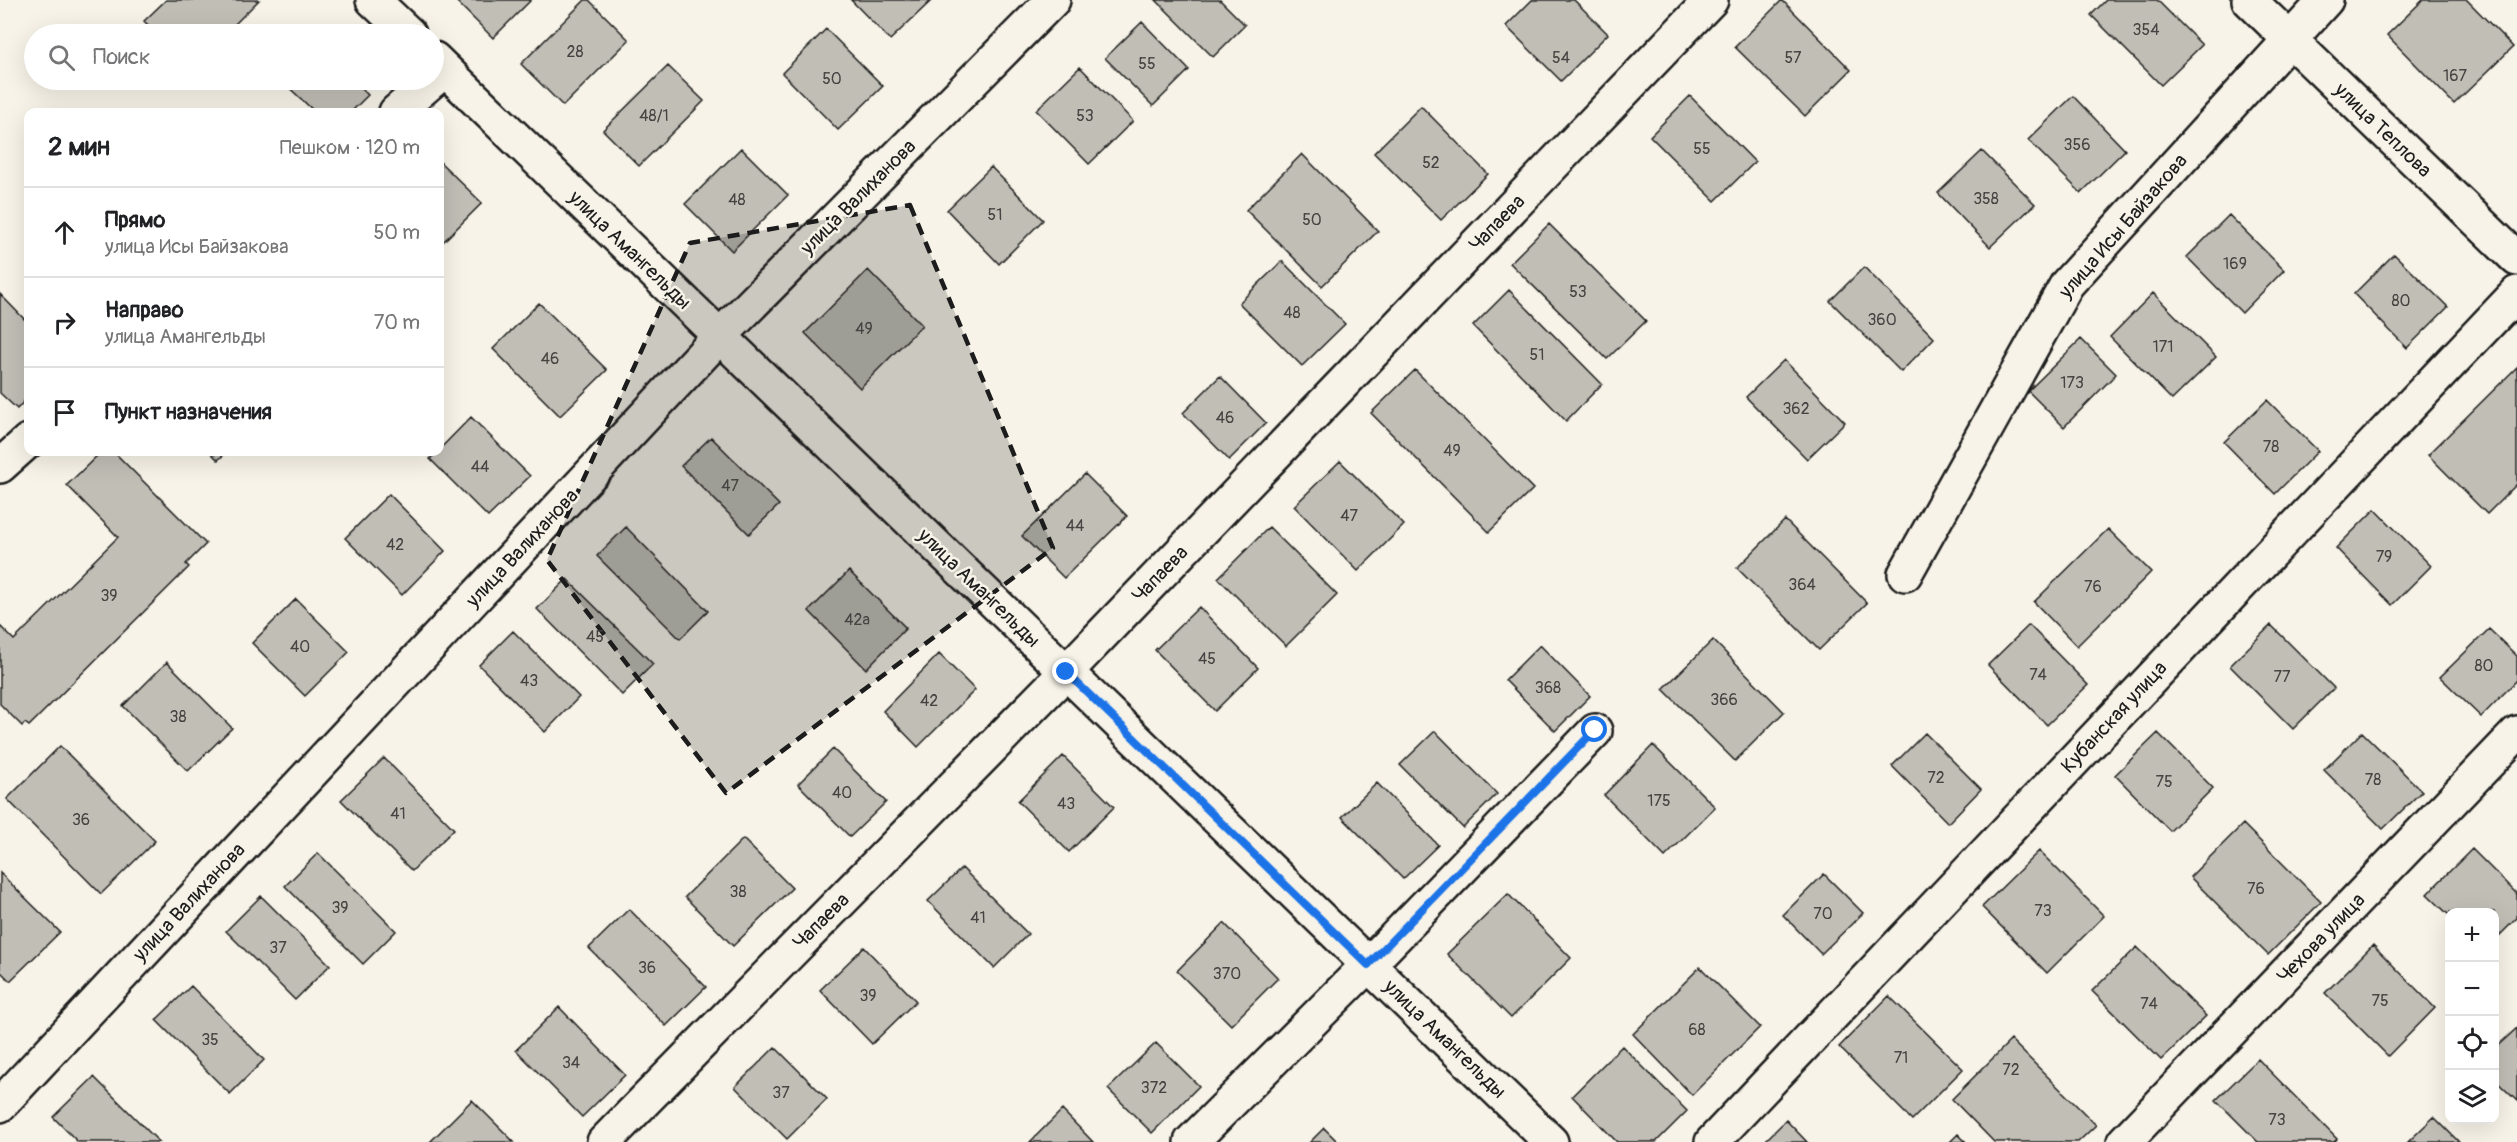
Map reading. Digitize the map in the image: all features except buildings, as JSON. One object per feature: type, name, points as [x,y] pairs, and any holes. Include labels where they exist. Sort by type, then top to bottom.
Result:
[{"type":"street","points":[[373,0],[398,24]]},
{"type":"street","name":"улица Валиханова","points":[[0,1105],[720,336],[1053,0]]},
{"type":"street","name":"Чапаева","points":[[603,1142],[1066,672],[1711,0]]},
{"type":"street","name":"улица Теплова","points":[[2249,0],[2517,259]]},
{"type":"street","name":"улица Исы Байзакова","points":[[1905,574],[2067,284],[2326,0]]},
{"type":"street","name":"улица Амангельды","points":[[444,79],[720,336],[1551,1142]]},
{"type":"street","points":[[400,108],[418,90]]},
{"type":"street","name":"Кубанская улица","points":[[1712,1142],[2517,293]]},
{"type":"street","points":[[0,466],[24,445]]},
{"type":"street","points":[[1191,1142],[1368,965],[1595,730]]},
{"type":"street","name":"Чехова улица","points":[[2124,1142],[2517,733]]},
{"type":"highlighted area","points":[[910,205],[1053,548],[726,793],[547,560],[690,243]]},
{"type":"route","points":[[1066,672],[1368,965],[1595,730]]}]
